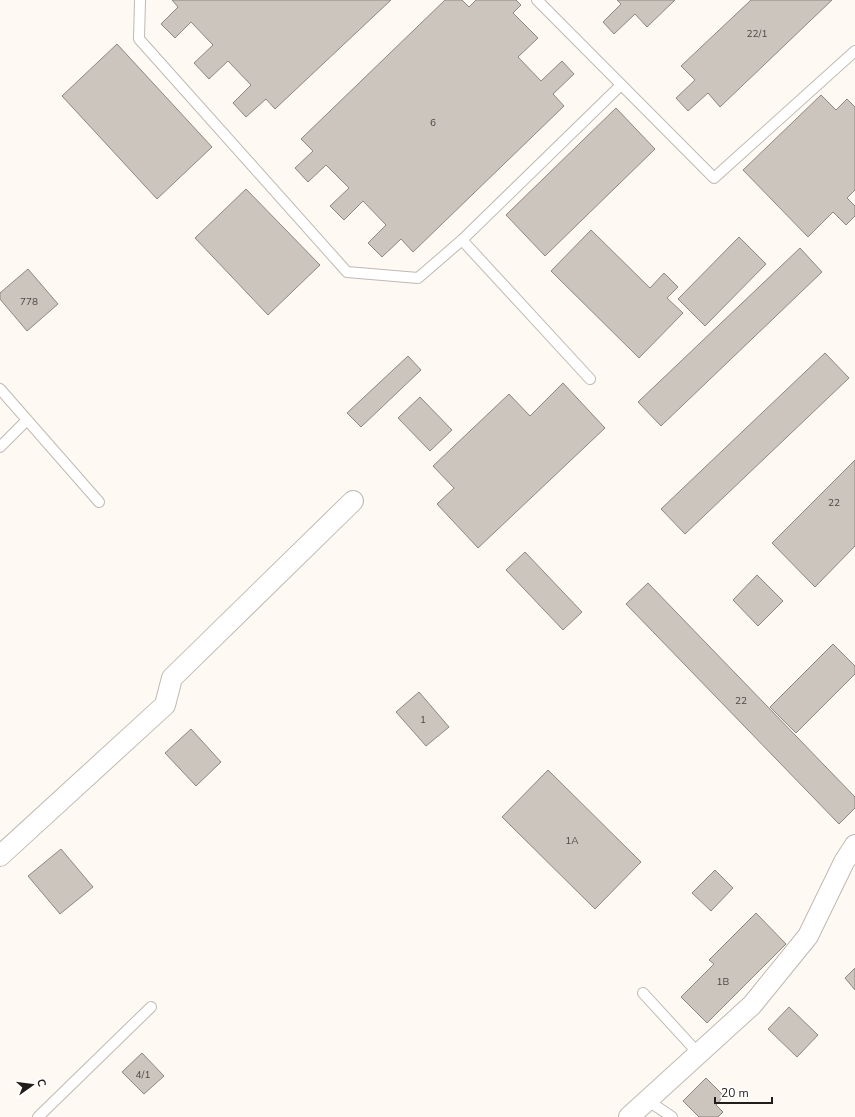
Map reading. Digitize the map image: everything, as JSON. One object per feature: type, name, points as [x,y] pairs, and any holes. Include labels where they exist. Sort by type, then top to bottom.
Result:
[{"type":"street","points":[[0,856],[165,705],[172,678],[353,501]]},
{"type":"street","points":[[629,1117],[752,1005],[808,936],[844,862],[855,845]]},
{"type":"lane","points":[[140,0],[139,39],[347,272],[418,278],[462,240],[621,85]]},
{"type":"lane","points":[[537,0],[714,178],[854,54]]},
{"type":"lane","points":[[462,240],[590,379]]},
{"type":"lane","points":[[0,389],[99,502]]},
{"type":"lane","points":[[0,447],[27,420]]},
{"type":"lane","points":[[643,993],[698,1053]]},
{"type":"lane","points":[[38,1117],[151,1007]]},
{"type":"lane","points":[[647,1100],[672,1117]]},
{"type":"building","points":[[172,0],[391,0],[275,109],[266,99],[246,117],[233,103],[251,85],[228,61],[209,79],[194,63],[213,45],[191,22],[175,38],[161,24],[178,7]]},
{"type":"building","points":[[445,0],[462,0],[469,7],[476,0],[516,0],[521,5],[513,13],[538,38],[518,57],[541,81],[562,61],[574,74],[553,94],[564,106],[413,252],[401,239],[382,257],[368,243],[386,225],[363,201],[344,220],[330,206],[349,188],[326,165],[308,182],[295,168],[313,151],[301,139]]},
{"type":"building","points":[[617,0],[675,0],[647,27],[635,14],[614,34],[603,22],[621,4]]},
{"type":"building","points":[[751,0],[832,0],[720,107],[708,93],[688,111],[676,98],[695,80],[681,66]]},
{"type":"building","points":[[117,44],[212,147],[157,199],[62,96]]},
{"type":"building","points":[[821,95],[836,110],[847,99],[855,107],[855,190],[847,198],[855,206],[855,216],[846,225],[833,212],[808,237],[743,170]]},
{"type":"building","points":[[616,108],[655,149],[545,256],[506,215]]},
{"type":"building","points":[[246,189],[320,265],[268,315],[195,238]]},
{"type":"building","points":[[591,230],[650,288],[664,273],[678,287],[667,298],[683,313],[639,358],[551,271]]},
{"type":"building","points":[[739,237],[766,264],[705,326],[678,299]]},
{"type":"building","points":[[800,248],[822,272],[661,426],[638,402]]},
{"type":"building","points":[[28,269],[58,304],[27,331],[0,299],[0,293]]},
{"type":"building","points":[[825,353],[849,378],[685,534],[661,509]]},
{"type":"building","points":[[408,356],[421,370],[361,427],[347,413]]},
{"type":"building","points":[[563,383],[605,428],[478,548],[437,504],[454,488],[433,466],[509,394],[530,416]]},
{"type":"building","points":[[420,397],[452,430],[430,451],[398,418]]},
{"type":"building","points":[[855,460],[855,546],[815,587],[772,543]]},
{"type":"building","points":[[525,552],[582,612],[563,630],[506,570]]},
{"type":"building","points":[[757,575],[783,601],[758,626],[733,600]]},
{"type":"building","points":[[648,583],[855,797],[855,808],[839,824],[626,604]]},
{"type":"building","points":[[833,644],[855,666],[855,674],[796,733],[770,707]]},
{"type":"building","points":[[419,692],[449,727],[426,746],[396,712]]},
{"type":"building","points":[[191,729],[221,762],[196,786],[165,753]]},
{"type":"building","points":[[548,770],[641,862],[595,909],[502,817]]},
{"type":"building","points":[[61,849],[93,887],[60,914],[28,876]]},
{"type":"building","points":[[715,870],[733,888],[711,911],[692,893]]},
{"type":"building","points":[[756,913],[786,944],[707,1023],[681,997],[714,964],[709,960]]},
{"type":"building","points":[[855,968],[855,990],[845,978]]},
{"type":"building","points":[[789,1007],[818,1035],[797,1057],[768,1029]]},
{"type":"building","points":[[142,1053],[164,1076],[144,1094],[122,1072]]},
{"type":"building","points":[[706,1078],[724,1096],[716,1105],[723,1112],[718,1117],[699,1117],[683,1101]]}]
